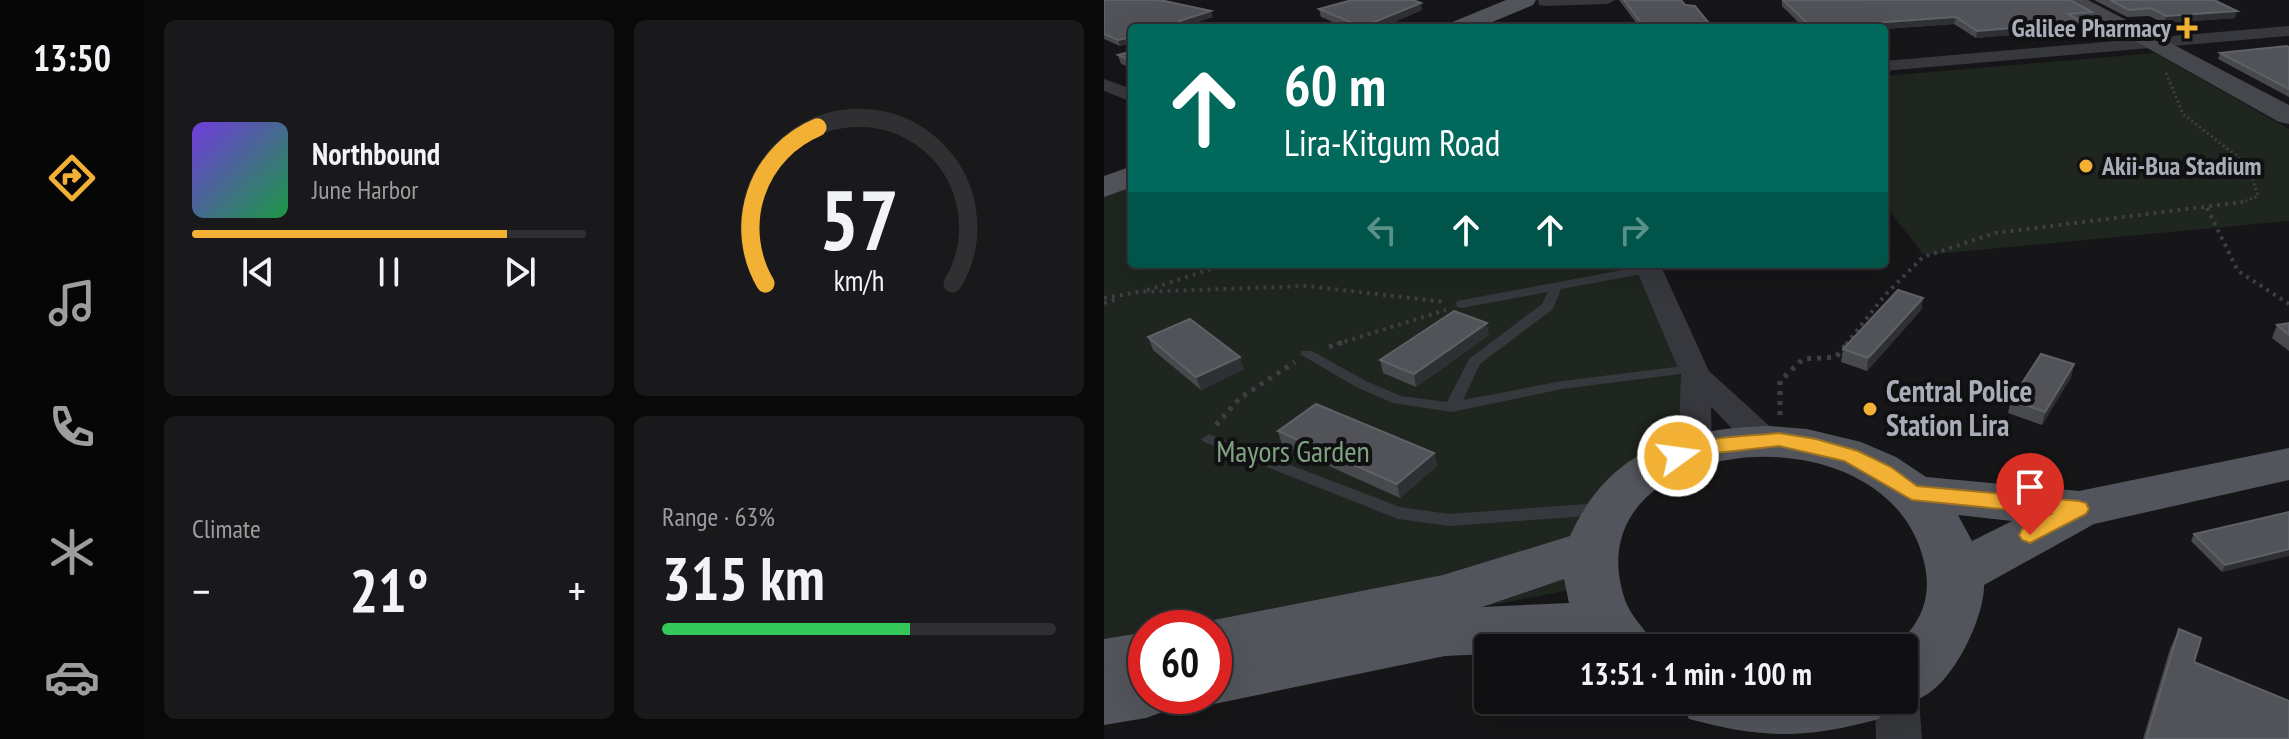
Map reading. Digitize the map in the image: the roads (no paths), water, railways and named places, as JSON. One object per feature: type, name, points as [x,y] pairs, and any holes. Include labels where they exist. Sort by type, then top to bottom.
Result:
[{"type":"main road","points":[[2072,0],[2289,116]]},
{"type":"main road","points":[[1472,24],[1541,4]]},
{"type":"main road","points":[[1104,187],[1128,178]]},
{"type":"main road","points":[[1232,673],[1444,614],[1599,530],[1641,476],[1661,463],[1695,449],[1772,440],[1816,445],[1851,456],[1883,472],[1912,493],[1942,530],[1957,574],[1953,614],[1932,652],[1918,664]]},
{"type":"main road","points":[[1957,574],[2079,509],[2289,464]]},
{"type":"main road","points":[[1912,493],[2079,509]]},
{"type":"main road","points":[[1599,530],[1592,587],[1615,634]]},
{"type":"main road","points":[[1232,642],[1444,614],[1594,634]]},
{"type":"main road","points":[[1104,664],[1128,660]]},
{"type":"main road","points":[[1104,698],[1128,694]]},
{"type":"main road","points":[[1753,714],[1790,726],[1821,714]]},
{"type":"street","points":[[1541,4],[1608,0]]},
{"type":"street","points":[[1888,66],[2289,31]]},
{"type":"street","points":[[1104,84],[1128,94]]},
{"type":"street","points":[[1649,268],[1694,372],[1695,449]]},
{"type":"street","points":[[1694,372],[1772,440]]},
{"type":"street","points":[[1898,714],[1899,739]]},
{"type":"lane","points":[[1462,304],[1638,268]]},
{"type":"lane","points":[[1452,407],[1474,362],[1548,306],[1557,285]]},
{"type":"lane","points":[[1307,354],[1361,384],[1398,400],[1452,407],[1562,385],[1694,372]]},
{"type":"lane","points":[[1209,439],[1398,513],[1449,520],[1599,530]]},
{"type":"place","name":"Galilee Pharmacy","points":[[2187,28]]},
{"type":"place","name":"Akii-Bua Stadium","points":[[2086,166]]},
{"type":"place","name":"Central Police Station Lira","points":[[1870,409]]},
{"type":"park label","name":"Mayors Garden","points":[[1293,452]]}]
